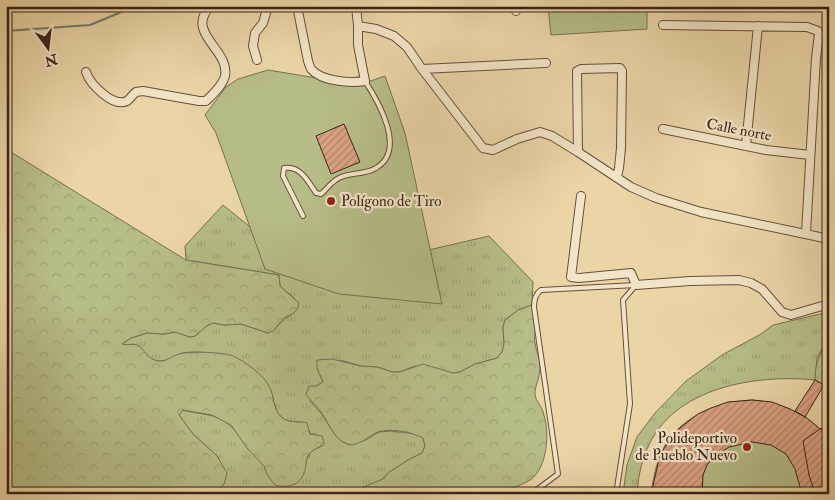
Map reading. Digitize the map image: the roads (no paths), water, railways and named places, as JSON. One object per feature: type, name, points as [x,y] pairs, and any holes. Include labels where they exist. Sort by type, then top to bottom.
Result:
[{"type":"street","points":[[86,72],[89,81],[112,100],[120,102],[128,101],[136,92],[143,91],[199,101],[206,100],[221,84],[225,76],[221,58],[203,31],[206,11],[210,6]]},
{"type":"street","points":[[257,60],[253,46],[255,33],[263,23],[268,6]]},
{"type":"street","points":[[297,6],[301,31],[311,69],[333,80],[354,83],[365,81],[358,45],[356,6]]},
{"type":"street","points":[[663,25],[807,27],[815,29],[819,34],[806,233]]},
{"type":"street","points":[[358,26],[376,29],[394,36],[407,47],[483,148],[494,150],[517,139],[540,132],[552,136],[641,192],[701,212],[829,239]]},
{"type":"street","points":[[746,145],[758,26]]},
{"type":"street","points":[[422,69],[546,63]]},
{"type":"street","points":[[578,152],[577,71],[581,69],[620,68],[622,71],[621,138],[617,177]]},
{"type":"street","name":"Calle norte","points":[[663,129],[810,155]]},
{"type":"street","points":[[581,196],[571,277],[631,274],[636,285],[738,280],[751,283],[762,289],[782,312],[791,315],[829,304]]},
{"type":"lane","points":[[303,216],[283,176],[284,168],[294,168],[302,173],[316,193],[321,194],[337,179],[375,169],[382,164],[388,152],[390,140],[388,126],[373,93],[365,81]]},
{"type":"lane","points":[[531,494],[558,474],[534,307],[536,294],[541,290],[636,285]]},
{"type":"lane","points":[[616,494],[630,404],[623,300],[636,285]]},
{"type":"waterway","points":[[6,31],[90,25],[136,6]]},
{"type":"place","name":"Polígono de Tiro","points":[[331,201]]},
{"type":"place","name":"Polideportivo de Pueblo Nuevo","points":[[747,447]]}]
